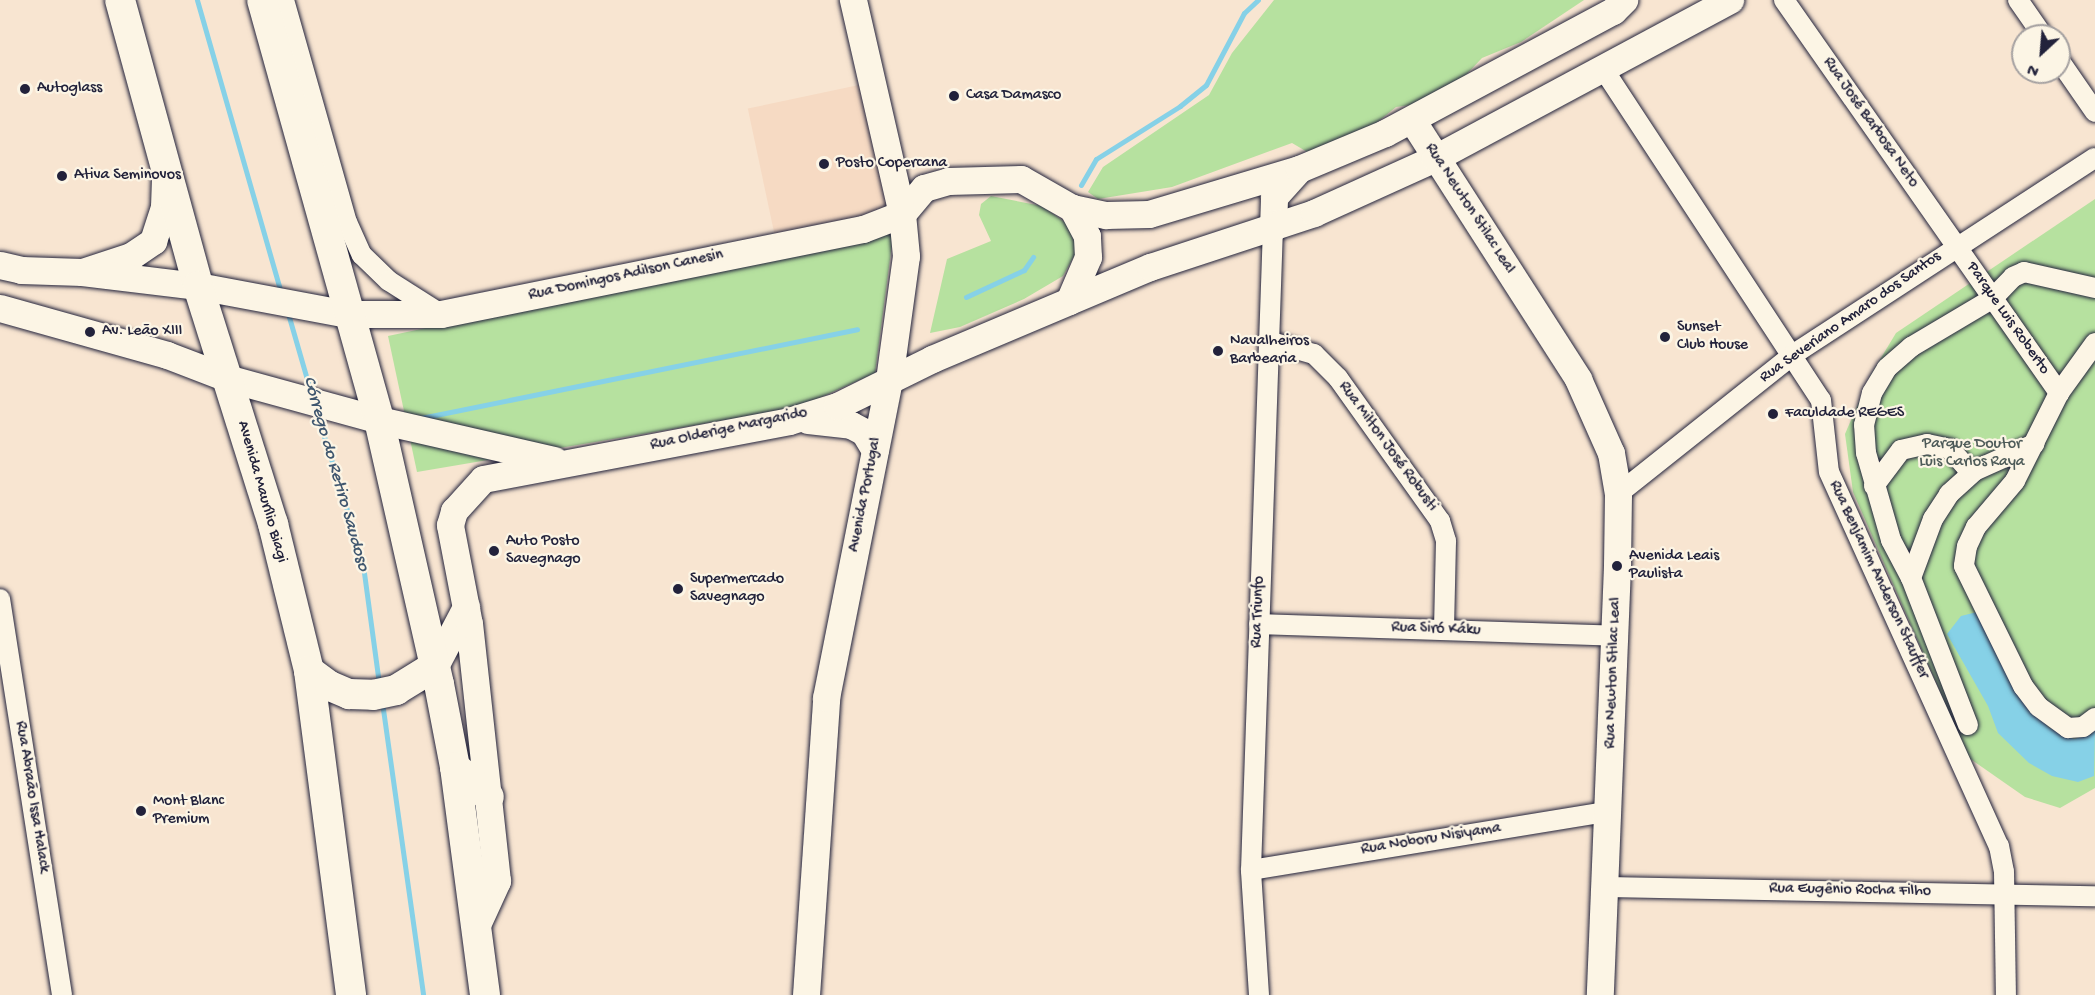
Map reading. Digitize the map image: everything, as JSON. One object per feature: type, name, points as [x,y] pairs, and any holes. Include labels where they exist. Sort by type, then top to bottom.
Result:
[{"type":"main road","name":"Avenida Maurílio Biagi","points":[[120,0],[165,172],[198,286],[273,524],[309,671],[351,995]]},
{"type":"main road","points":[[262,0],[347,314],[379,420],[435,666],[455,767],[485,995]]},
{"type":"main road","name":"Avenida Portugal","points":[[806,995],[826,698],[889,380],[906,256],[902,214],[853,0]]},
{"type":"main road","points":[[902,214],[924,188],[983,177],[1021,179],[1072,208],[1106,215],[1149,214],[1299,169],[1412,120],[1613,10],[1624,0]]},
{"type":"main road","name":"Rua Olderige Margarido","points":[[476,927],[497,881],[466,607],[450,525],[454,511],[483,479],[789,421],[837,406],[889,380],[1150,267],[1273,228],[1435,158],[1604,70],[1730,0]]},
{"type":"main road","points":[[286,87],[318,120]]},
{"type":"main road","name":"Rua Newton Stilac Leal","points":[[1412,120],[1578,379],[1611,453],[1618,494],[1610,811],[1604,887],[1600,995]]},
{"type":"main road","points":[[1273,228],[1274,197],[1299,169]]},
{"type":"main road","points":[[0,265],[21,270],[82,272],[131,256],[153,241],[164,207],[165,172]]},
{"type":"main road","points":[[1069,301],[1088,257],[1087,236],[1072,208]]},
{"type":"main road","name":"Rua Domingos Adilson Canesin","points":[[82,272],[198,286],[347,314],[441,314],[863,229],[902,214]]},
{"type":"main road","points":[[0,308],[167,355],[227,378],[379,420],[564,462]]},
{"type":"main road","points":[[789,421],[829,420],[851,425],[864,432],[875,450]]},
{"type":"main road","points":[[309,671],[330,686],[349,694],[374,695],[396,690],[435,666],[466,607]]},
{"type":"main road","points":[[455,767],[489,797]]},
{"type":"street","points":[[284,0],[350,228],[362,255],[389,281],[441,314]]},
{"type":"street","name":"Rua José Barbosa Neto","points":[[1784,0],[1956,245]]},
{"type":"street","points":[[2018,0],[2035,24]]},
{"type":"street","name":"Rua Benjamim Anderson Stauffer","points":[[1604,70],[1794,354],[1821,400],[1829,472],[1999,846],[2004,893],[2006,995]]},
{"type":"street","points":[[2071,77],[2095,112]]},
{"type":"street","name":"Rua Severiano Amaro dos Santos","points":[[1618,494],[1794,354],[1956,245],[2095,158]]},
{"type":"street","points":[[347,314],[350,228]]},
{"type":"street","name":"Rua Triunfo","points":[[1259,995],[1251,870],[1273,228]]},
{"type":"street","name":"Parque Luis Roberto","points":[[1956,245],[2058,393]]},
{"type":"street","points":[[1968,725],[1911,578],[1891,540],[1874,486],[1864,425],[1872,393],[1887,368],[1911,347],[1992,299],[2013,276],[2024,272],[2095,288]]},
{"type":"street","name":"Rua Milton José Robusti","points":[[1268,340],[1314,354],[1338,378],[1440,521],[1446,542],[1444,630]]},
{"type":"street","name":"Parque Luis Roberto","points":[[2095,343],[2058,393],[2015,481],[1976,527],[1967,546],[1965,566],[2023,686],[2039,708],[2068,728],[2083,726],[2095,718]]},
{"type":"street","points":[[1874,486],[1888,462],[1901,450],[1927,444],[1950,449],[1966,467],[1976,470]]},
{"type":"street","points":[[1911,578],[1933,519],[1949,494],[1976,470],[2034,444]]},
{"type":"street","name":"Rua Abraão Issa Halack","points":[[0,599],[9,710],[62,995]]},
{"type":"street","name":"Rua Siró Káku","points":[[1259,624],[1614,636]]},
{"type":"street","name":"Rua Noboru Nisiyama","points":[[1251,870],[1610,811]]},
{"type":"street","name":"Rua Eugênio Rocha Filho","points":[[1604,887],[2095,896]]},
{"type":"shaded area","name":"Posto Copercana","points":[[873,82],[901,214],[776,241],[748,109]]},
{"type":"green space","points":[[1274,0],[1584,0],[1521,42],[1482,58],[1462,79],[1425,103],[1396,107],[1364,133],[1309,153],[1292,143],[1172,187],[1098,199],[1088,192],[1103,167],[1209,95],[1232,53]]},
{"type":"green space","points":[[991,196],[1042,206],[1069,225],[1077,251],[1063,276],[1024,299],[960,327],[930,333],[947,259],[991,241],[979,215],[981,204]]},
{"type":"green space","name":"Parque Doutor Luis Carlos Raya","points":[[2095,199],[2095,788],[2060,808],[2025,797],[1969,758],[1853,492],[1845,434],[1870,376],[1896,333]]},
{"type":"green space","points":[[894,229],[875,373],[797,408],[417,472],[388,336]]},
{"type":"water","points":[[1981,611],[2030,706],[2048,727],[2074,739],[2091,734],[2095,729],[2094,776],[2078,782],[2052,776],[2029,763],[1998,733],[1988,706],[1947,634],[1961,616]]},
{"type":"waterway","name":"Córrego do Retiro Saudoso","points":[[197,0],[281,292]]},
{"type":"waterway","points":[[1081,185],[1096,159],[1180,106],[1206,85],[1244,13],[1258,0]]},
{"type":"waterway","points":[[966,297],[1024,270],[1033,257]]},
{"type":"waterway","name":"Córrego do Retiro Saudoso","points":[[287,310],[311,393]]},
{"type":"waterway","points":[[421,418],[857,329]]},
{"type":"waterway","name":"Córrego do Retiro Saudoso","points":[[316,411],[362,558],[379,684]]},
{"type":"waterway","name":"Córrego do Retiro Saudoso","points":[[382,702],[423,995]]},
{"type":"place","name":"Autoglass","points":[[25,89]]},
{"type":"place","name":"Casa Damasco","points":[[954,96]]},
{"type":"place","name":"Posto Copercana","points":[[824,164]]},
{"type":"place","name":"Ativa Seminovos","points":[[62,176]]},
{"type":"place","name":"Av. Leão XIII","points":[[90,332]]},
{"type":"place","name":"Sunset Club House","points":[[1665,337]]},
{"type":"place","name":"Navalheiros Barbearia","points":[[1218,351]]},
{"type":"place","name":"Faculdade REGES","points":[[1773,414]]},
{"type":"place","name":"Auto Posto Savegnago","points":[[494,551]]},
{"type":"place","name":"Avenida Leais Paulista","points":[[1617,566]]},
{"type":"place","name":"Supermercado Savegnago","points":[[678,589]]},
{"type":"place","name":"Mont Blanc Premium","points":[[141,811]]}]
